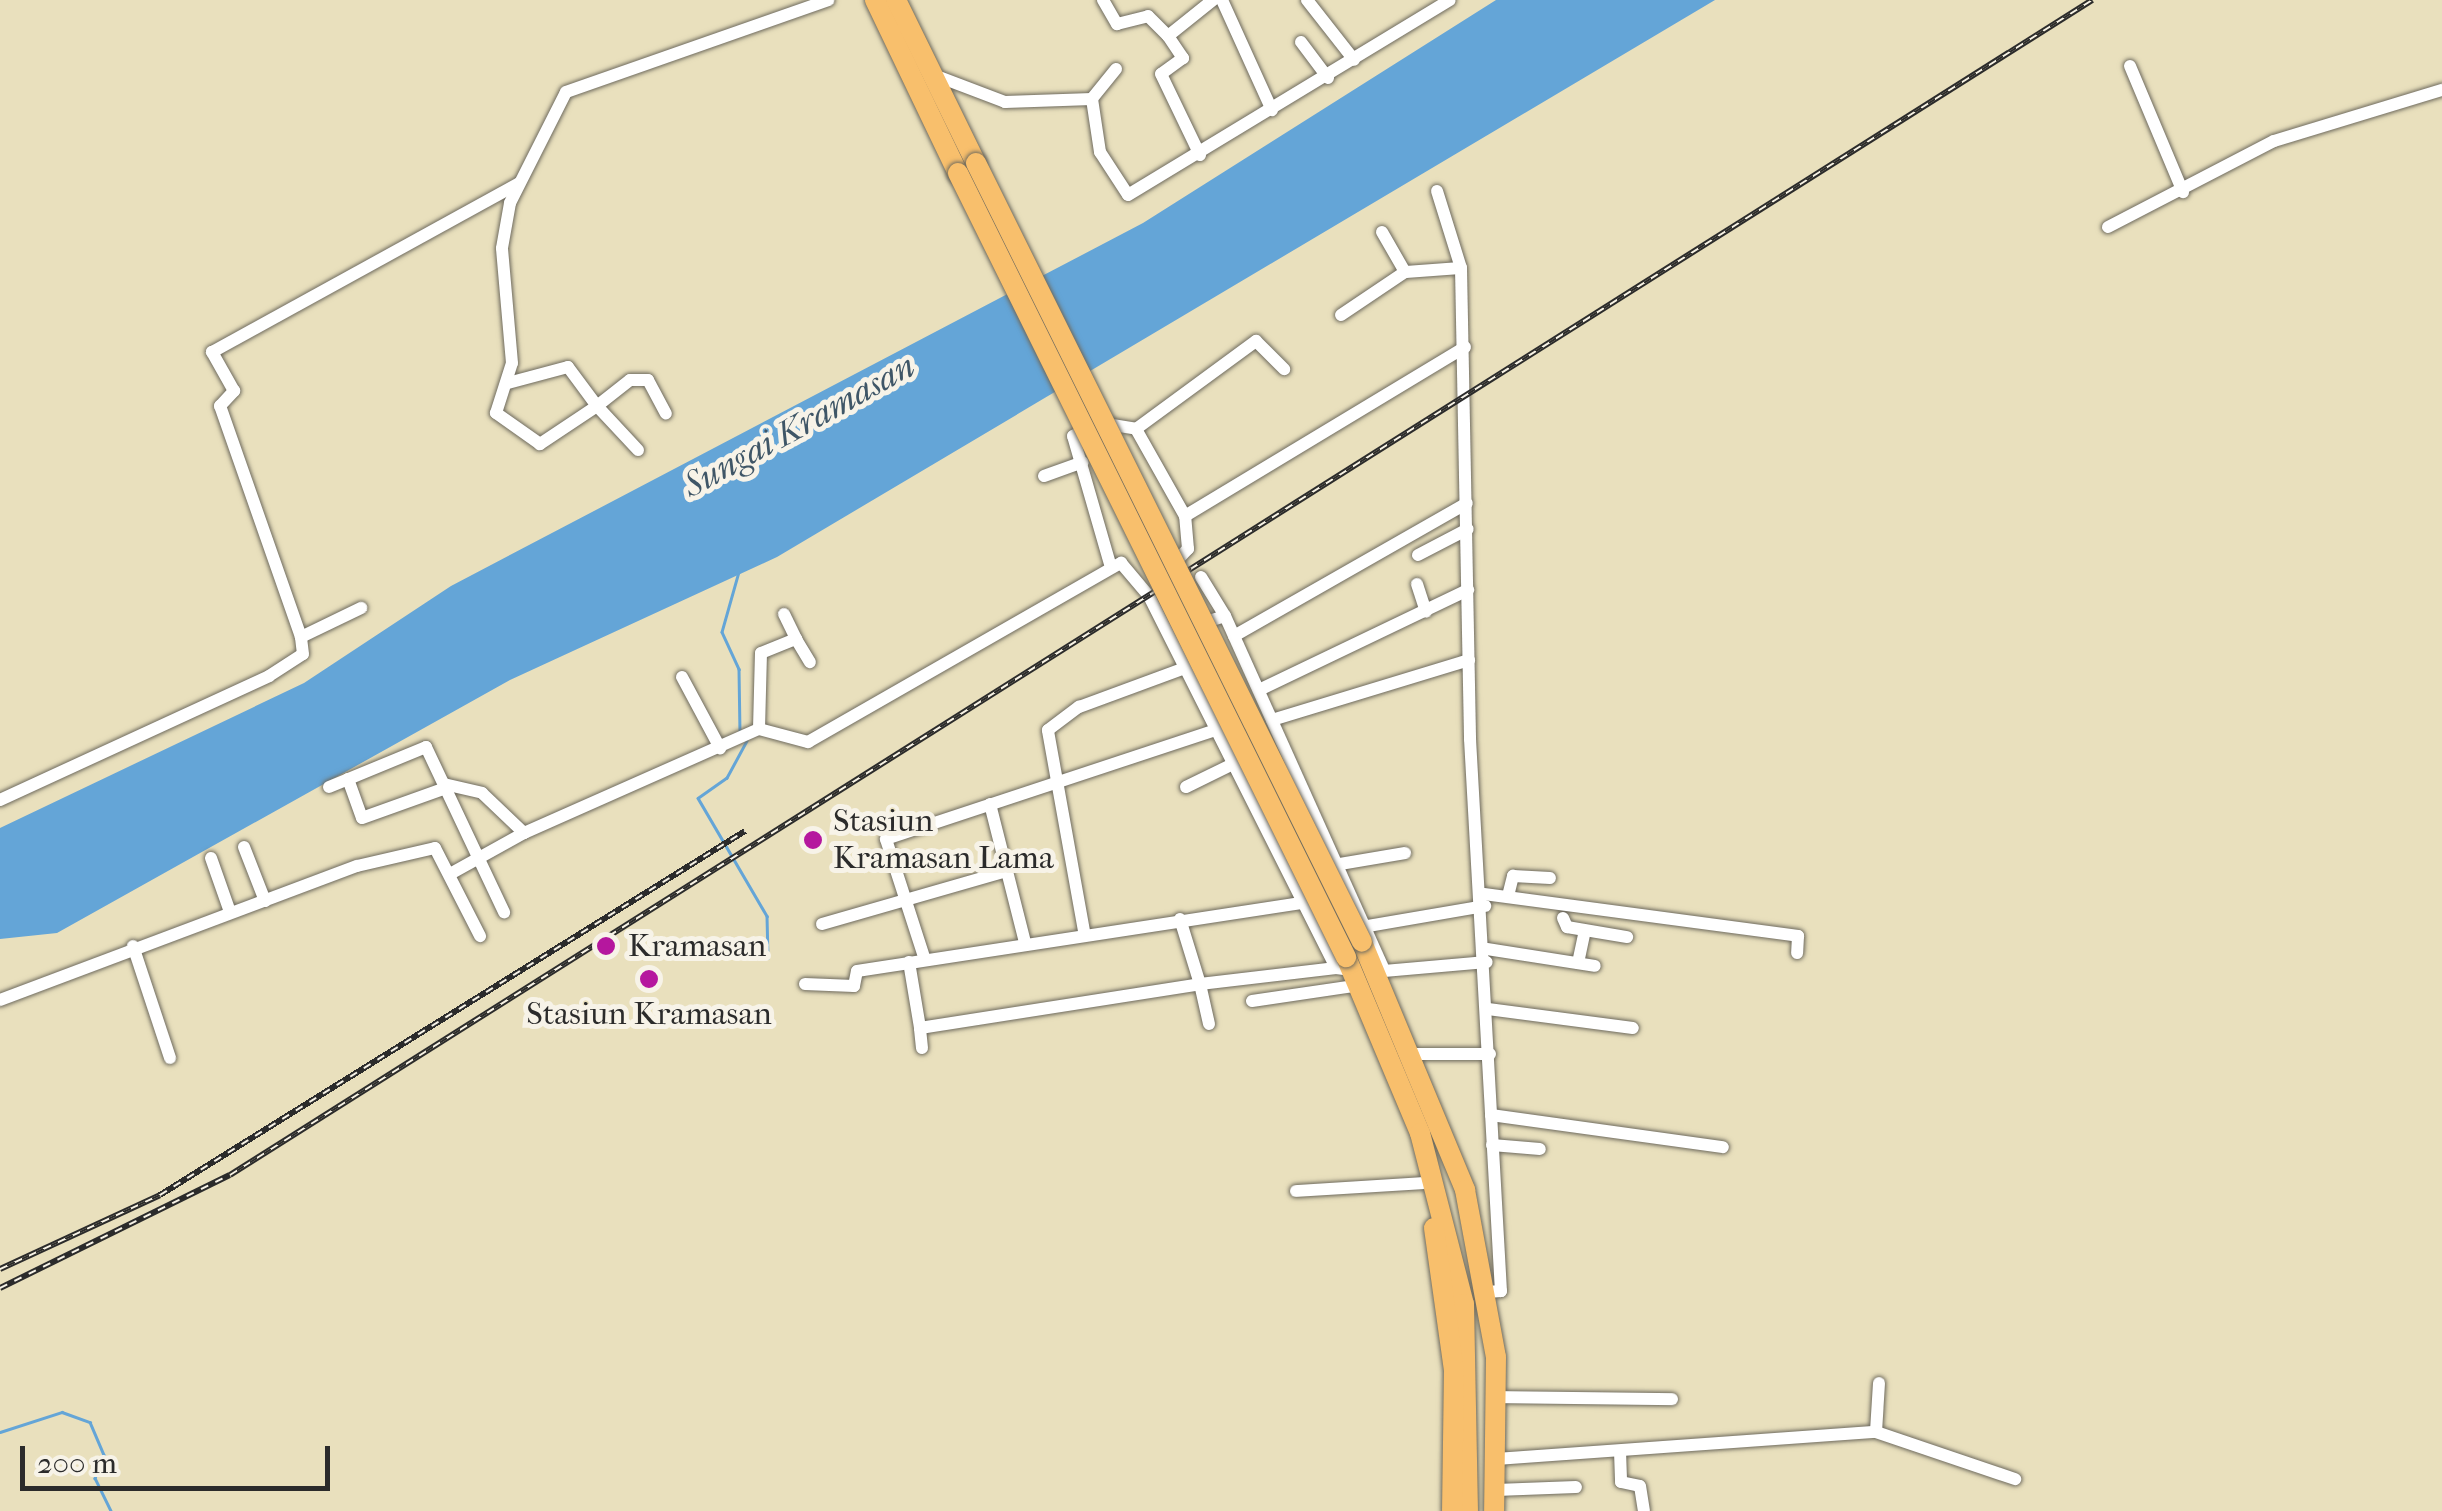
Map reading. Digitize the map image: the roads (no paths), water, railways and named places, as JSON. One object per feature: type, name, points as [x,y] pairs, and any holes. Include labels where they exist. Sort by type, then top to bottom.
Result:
[{"type":"highway","points":[[875,0],[967,168],[1365,934],[1409,1062],[1465,1190],[1487,1292],[1496,1397],[1492,1506]]},
{"type":"highway","points":[[896,0],[967,168],[1349,970],[1409,1062],[1470,1352],[1468,1511]]},
{"type":"highway","points":[[1437,1183],[1481,1331],[1492,1506]]},
{"type":"highway","points":[[1437,1183],[1454,1370],[1452,1511]]},
{"type":"street","points":[[666,414],[648,380],[636,378],[534,444],[496,413],[508,383],[503,227],[519,183],[566,92],[828,0]]},
{"type":"street","points":[[1102,0],[1117,24],[1148,16],[1183,58],[1161,74],[1200,156]]},
{"type":"street","points":[[1168,36],[1213,0]]},
{"type":"street","points":[[1222,0],[1272,110]]},
{"type":"street","points":[[1308,0],[1354,60]]},
{"type":"street","points":[[1116,68],[1092,99],[1096,142],[1124,195],[1200,156],[1450,0]]},
{"type":"street","points":[[1301,42],[1328,78]]},
{"type":"street","points":[[2130,66],[2182,192]]},
{"type":"street","points":[[928,72],[1005,102],[1092,99]]},
{"type":"street","points":[[2108,227],[2274,141],[2442,90]]},
{"type":"street","points":[[0,800],[269,676],[302,654],[300,637],[220,409],[234,391],[212,352],[519,183]]},
{"type":"street","points":[[1438,190],[1461,268],[1465,347],[1470,660],[1485,900],[1492,1145],[1501,1291],[1487,1292]]},
{"type":"street","points":[[1382,232],[1404,272]]},
{"type":"street","points":[[1341,315],[1404,272],[1461,268]]},
{"type":"street","points":[[1136,430],[1250,344],[1263,342],[1284,369]]},
{"type":"street","points":[[1186,516],[1465,347]]},
{"type":"street","points":[[508,383],[568,367],[638,450]]},
{"type":"street","points":[[1144,588],[1185,554],[1186,516],[1136,430],[1114,422],[1075,432],[1110,564],[1144,588],[1303,902],[1349,970]]},
{"type":"street","points":[[1044,476],[1083,462]]},
{"type":"street","points":[[1234,636],[1467,503]]},
{"type":"street","points":[[1418,555],[1468,529]]},
{"type":"street","points":[[450,874],[483,860],[524,833],[749,734],[808,742],[1110,564]]},
{"type":"street","points":[[1202,577],[1225,616],[1340,864],[1365,934],[1384,971],[1409,1062],[1490,1054]]},
{"type":"street","points":[[1417,584],[1426,612]]},
{"type":"street","points":[[1259,690],[1468,590]]},
{"type":"street","points":[[300,637],[362,608]]},
{"type":"street","points":[[784,614],[810,662]]},
{"type":"street","points":[[1167,636],[1225,616]]},
{"type":"street","points":[[749,734],[758,659],[796,639]]},
{"type":"street","points":[[1272,720],[1470,660]]},
{"type":"street","points":[[1084,931],[1055,788],[1048,730],[1058,717],[1185,668]]},
{"type":"street","points":[[682,677],[720,748]]},
{"type":"street","points":[[925,960],[886,839],[990,804],[1055,788],[1216,730]]},
{"type":"street","points":[[329,787],[422,745],[483,860],[504,912]]},
{"type":"street","points":[[1186,787],[1233,764]]},
{"type":"street","points":[[348,779],[362,818],[445,786],[482,793],[524,833]]},
{"type":"street","points":[[990,804],[1024,942]]},
{"type":"street","points":[[244,847],[264,901]]},
{"type":"street","points":[[0,1000],[230,912],[434,848],[480,936]]},
{"type":"street","points":[[1340,864],[1405,854]]},
{"type":"street","points":[[210,858],[230,912]]},
{"type":"street","points":[[822,924],[1007,871]]},
{"type":"street","points":[[1508,896],[1513,876],[1550,878]]},
{"type":"street","points":[[1365,934],[1508,896],[1798,936],[1797,954]]},
{"type":"street","points":[[805,984],[854,986],[858,971],[1084,931],[1303,902]]},
{"type":"street","points":[[1562,918],[1585,931],[1627,937]]},
{"type":"street","points":[[1180,919],[1209,1024]]},
{"type":"street","points":[[1578,963],[1585,931]]},
{"type":"street","points":[[133,946],[170,1058]]},
{"type":"street","points":[[1384,971],[1487,956],[1595,966]]},
{"type":"street","points":[[909,962],[922,1048]]},
{"type":"street","points":[[920,1028],[1200,984],[1349,970]]},
{"type":"street","points":[[1252,1001],[1349,970]]},
{"type":"street","points":[[1488,1009],[1633,1028]]},
{"type":"street","points":[[1491,1115],[1724,1147]]},
{"type":"street","points":[[1492,1145],[1540,1149]]},
{"type":"street","points":[[1296,1190],[1437,1183]]},
{"type":"street","points":[[1876,1432],[1879,1383]]},
{"type":"street","points":[[1496,1397],[1672,1399]]},
{"type":"street","points":[[1496,1459],[1876,1432],[2016,1480]]},
{"type":"street","points":[[1620,1451],[1622,1482],[1640,1486],[1644,1511]]},
{"type":"street","points":[[1492,1506],[1576,1486]]},
{"type":"water","name":"Sungai Kramasan","points":[[1496,0],[1715,0],[777,557],[510,680],[57,933],[0,939],[0,828],[304,683],[451,586],[1143,223]]},
{"type":"waterway","points":[[739,572],[722,632],[739,669],[740,730]]},
{"type":"waterway","points":[[747,741],[727,778],[698,798],[767,916],[768,958]]},
{"type":"waterway","points":[[0,1432],[62,1412],[90,1422],[104,1455],[95,1478],[111,1511]]},
{"type":"railway","points":[[0,1288],[230,1175],[2092,0]]},
{"type":"railway","points":[[0,1269],[160,1195],[745,831]]},
{"type":"place","name":"Stasiun Kramasan Lama","points":[[813,840]]},
{"type":"place","name":"Kramasan","points":[[606,946]]},
{"type":"place","name":"Stasiun Kramasan","points":[[649,979]]}]
